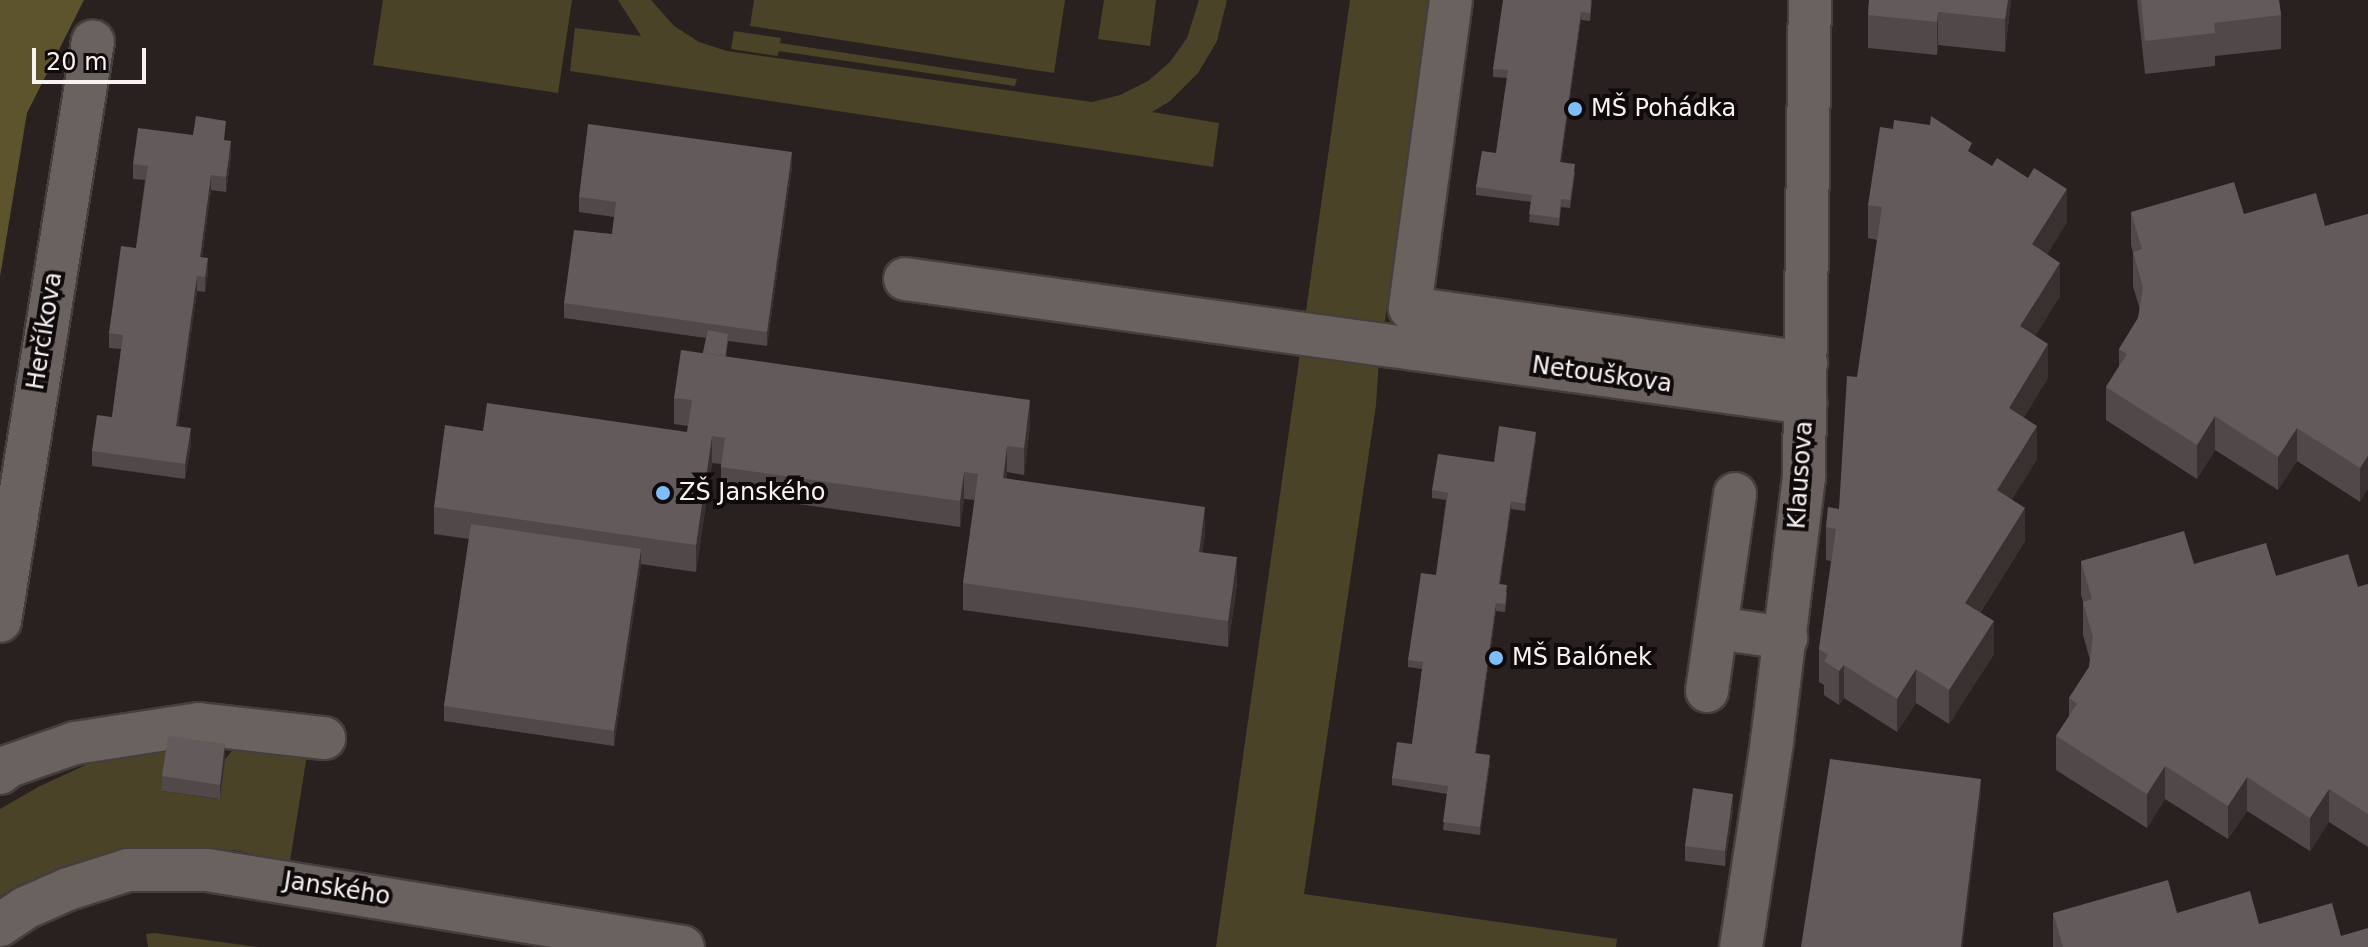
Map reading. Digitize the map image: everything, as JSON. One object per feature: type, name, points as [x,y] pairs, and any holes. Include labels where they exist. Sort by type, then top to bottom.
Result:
[{"type":"street","points":[[1451,0],[1410,308],[1806,383]]},
{"type":"street","name":"Klausova","points":[[1741,947],[1786,638],[1804,477],[1810,0]]},
{"type":"street","name":"Herčíkova","points":[[0,621],[93,41]]},
{"type":"street","name":"Netouškova","points":[[905,279],[1399,347],[1806,383]]},
{"type":"street","points":[[1707,691],[1735,494]]},
{"type":"street","points":[[1716,628],[1786,638]]},
{"type":"street","points":[[0,773],[9,766],[75,743],[199,724],[324,738]]},
{"type":"street","name":"Janského","points":[[0,925],[25,908],[68,889],[128,870],[207,870],[683,947]]},
{"type":"shaded area","points":[[0,0],[84,0],[27,113],[0,277]]},
{"type":"shaded area","points":[[383,0],[572,0],[558,93],[373,65]]},
{"type":"shaded area","points":[[618,0],[651,0],[674,26],[699,42],[727,51],[1092,102],[1120,95],[1148,81],[1170,62],[1187,38],[1199,0],[1227,0],[1217,41],[1198,73],[1170,101],[1152,112],[1219,123],[1213,167],[570,71],[575,28],[641,36]]},
{"type":"shaded area","points":[[754,0],[1065,0],[1054,73],[750,26]]},
{"type":"shaded area","points":[[1104,0],[1156,0],[1150,46],[1098,39]]},
{"type":"shaded area","points":[[1350,0],[1433,0],[1304,894],[1617,939],[1616,947],[1216,947]]},
{"type":"shaded area","points":[[734,31],[781,38],[780,43],[1017,79],[1015,86],[779,51],[777,56],[731,49]]},
{"type":"shaded area","points":[[161,743],[168,751],[162,791],[219,799],[225,759],[237,745],[307,755],[290,861],[233,850],[139,850],[85,860],[18,885],[0,896],[0,809],[40,786],[112,753]]},
{"type":"shaded area","points":[[146,934],[258,947],[148,947]]},
{"type":"building","points":[[1503,0],[1591,0],[1590,13],[1581,12],[1560,162],[1575,164],[1570,200],[1561,199],[1559,218],[1529,214],[1532,195],[1476,187],[1482,151],[1496,153],[1508,70],[1493,69]]},
{"type":"building","points":[[1869,0],[2008,0],[2005,19],[1938,12],[1937,22],[1868,15]]},
{"type":"building","points":[[2141,0],[2279,0],[2281,15],[2214,23],[2215,33],[2145,41]]},
{"type":"building","points":[[196,116],[226,121],[224,140],[231,141],[226,177],[211,175],[200,257],[208,258],[205,277],[197,276],[176,426],[191,428],[185,464],[92,451],[97,415],[112,417],[123,335],[109,333],[121,246],[136,248],[148,166],[133,164],[138,128],[193,135]]},
{"type":"building","points":[[1931,116],[1972,143],[1968,151],[1992,166],[1997,158],[2028,178],[2034,168],[2067,189],[2032,244],[2060,263],[2020,326],[2048,344],[2009,408],[2037,426],[1997,490],[2025,508],[1965,603],[1994,621],[1949,690],[1916,669],[1897,699],[1844,665],[1839,671],[1824,661],[1828,655],[1819,649],[1836,529],[1826,527],[1828,507],[1839,509],[1847,376],[1857,377],[1882,207],[1868,205],[1880,127],[1893,129],[1894,120],[1930,125]]},
{"type":"building","points":[[588,124],[792,152],[767,332],[564,303],[574,230],[612,234],[616,202],[579,197]]},
{"type":"building","points":[[2234,182],[2244,214],[2316,193],[2325,226],[2368,214],[2368,456],[2360,468],[2297,428],[2278,457],[2215,416],[2197,445],[2106,387],[2127,354],[2119,349],[2138,318],[2143,287],[2133,252],[2142,249],[2131,212]]},
{"type":"building","points":[[708,330],[728,334],[725,356],[703,353]]},
{"type":"building","points":[[681,350],[1030,400],[1024,448],[1007,446],[1003,478],[1205,507],[1199,552],[1237,557],[1228,621],[963,583],[978,474],[964,472],[960,501],[721,467],[725,438],[712,436],[696,545],[434,507],[445,425],[483,431],[487,403],[687,432],[692,400],[674,398]]},
{"type":"building","points":[[1499,426],[1536,432],[1525,504],[1511,501],[1499,584],[1507,585],[1505,604],[1496,603],[1475,753],[1490,755],[1480,827],[1443,822],[1448,786],[1392,778],[1397,742],[1412,744],[1423,662],[1408,660],[1421,573],[1436,575],[1448,493],[1432,490],[1438,454],[1494,462]]},
{"type":"building","points":[[471,524],[641,549],[614,731],[444,706]]},
{"type":"building","points":[[2184,531],[2194,564],[2266,543],[2276,576],[2348,554],[2358,587],[2368,584],[2368,814],[2329,789],[2310,818],[2247,777],[2228,806],[2165,766],[2147,794],[2056,736],[2077,704],[2069,698],[2089,667],[2093,637],[2083,602],[2092,599],[2081,561]]},
{"type":"building","points":[[168,736],[225,744],[220,785],[162,776]]},
{"type":"building","points":[[1830,759],[1981,779],[1961,947],[1801,947]]},
{"type":"building","points":[[1693,788],[1733,794],[1725,851],[1685,846]]},
{"type":"building","points":[[2168,880],[2177,913],[2250,891],[2259,924],[2332,903],[2341,936],[2368,928],[2368,947],[2063,947],[2053,913]]},
{"type":"place","name":"MŠ Pohádka","points":[[1575,109]]},
{"type":"place","name":"ZŠ Janského","points":[[663,493]]},
{"type":"place","name":"MŠ Balónek","points":[[1496,658]]}]
